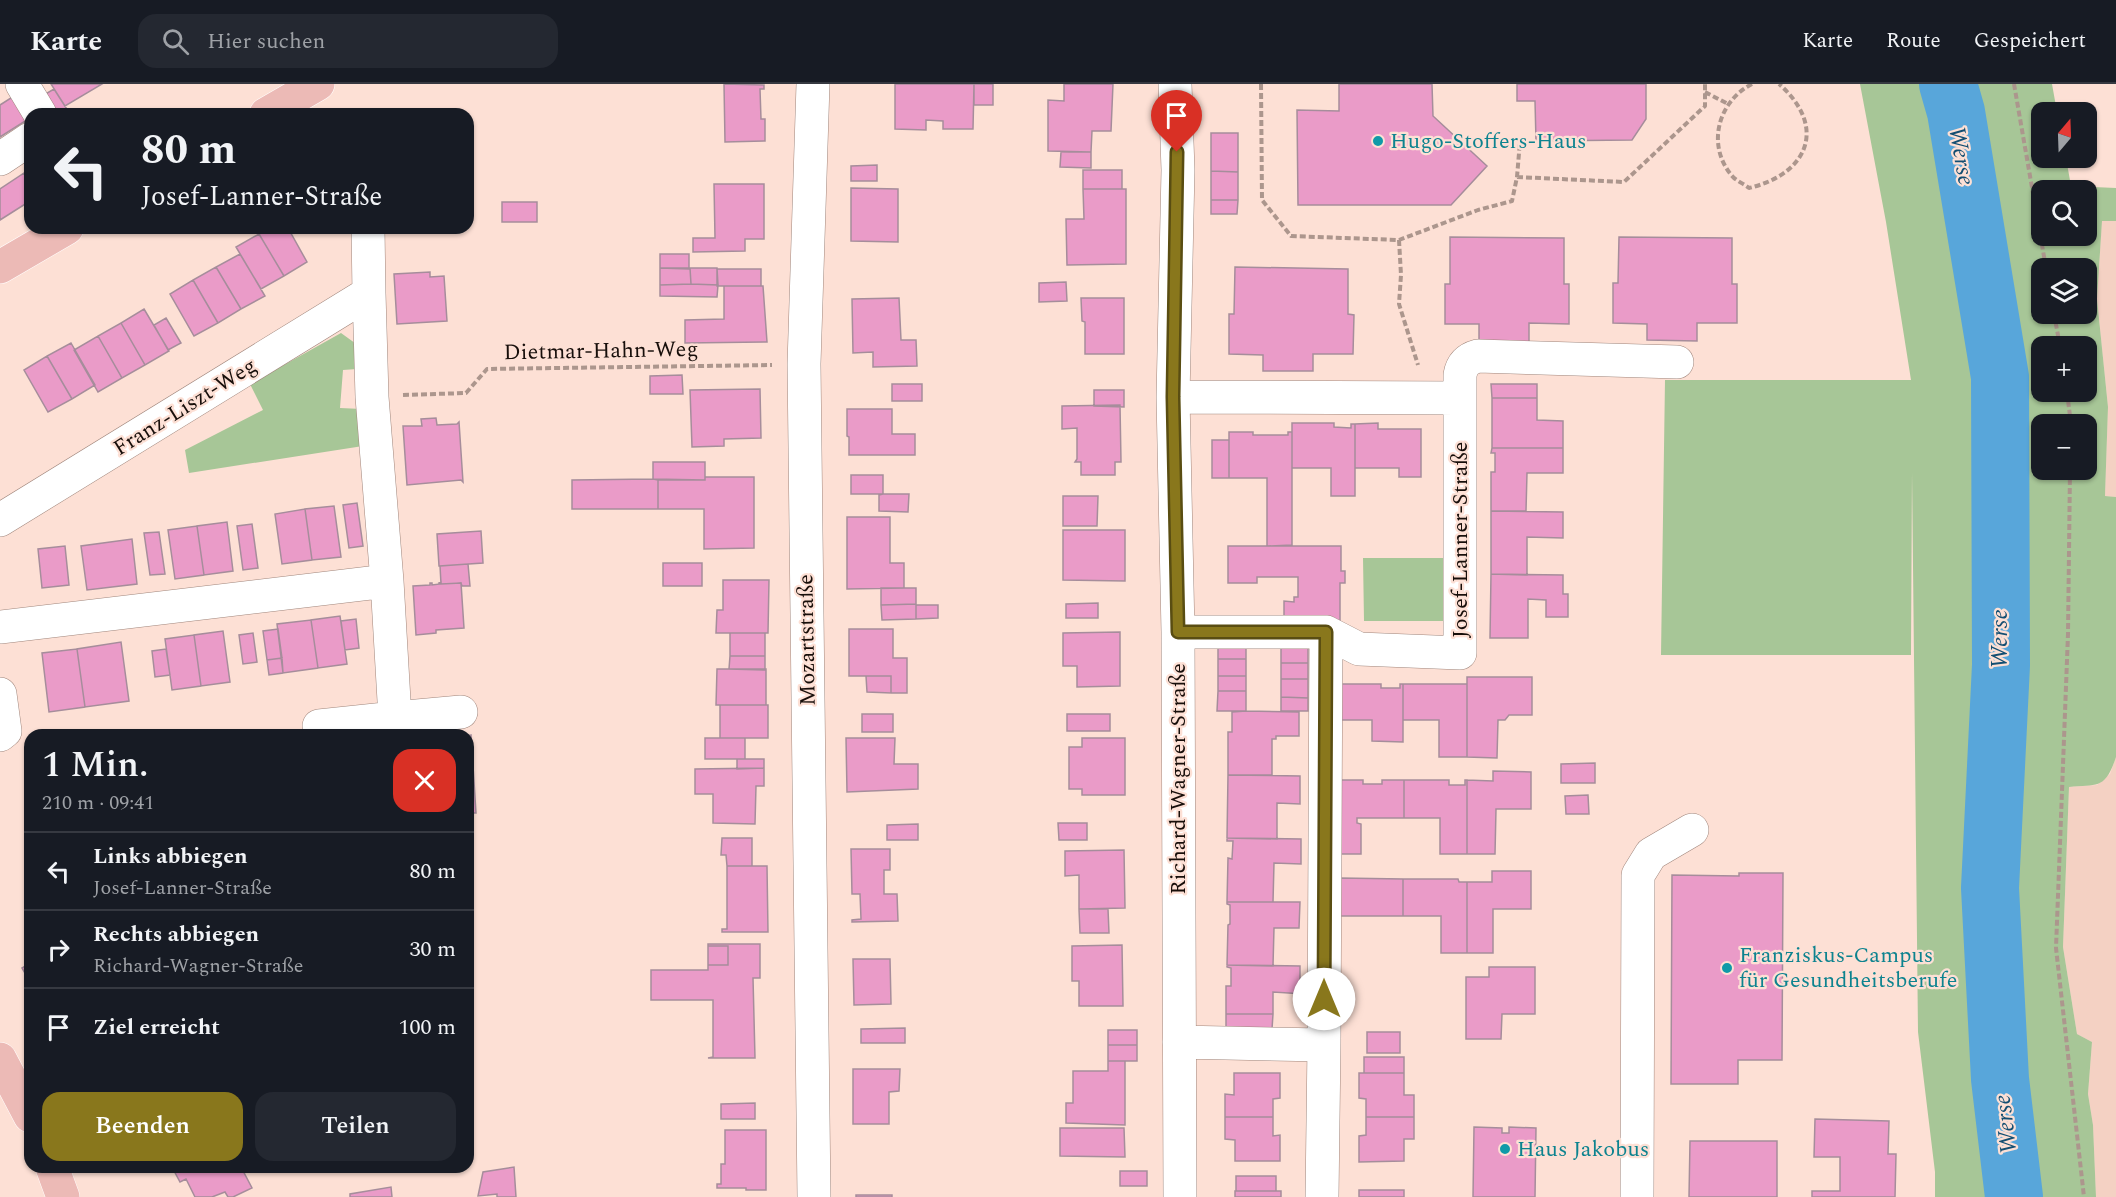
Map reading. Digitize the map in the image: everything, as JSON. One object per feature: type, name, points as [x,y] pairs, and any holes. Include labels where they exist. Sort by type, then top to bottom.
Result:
[{"type":"main road","points":[[276,108],[318,84]]},
{"type":"main road","points":[[0,267],[58,234]]},
{"type":"main road","points":[[0,1059],[24,1105]]},
{"type":"main road","points":[[54,1173],[63,1197]]},
{"type":"street","points":[[22,84],[36,108]]},
{"type":"street","name":"Mozartstraße","points":[[813,84],[804,364],[814,1197]]},
{"type":"street","name":"Richard-Wagner-Straße","points":[[1175,84],[1178,170],[1173,397],[1178,632],[1180,1197]]},
{"type":"street","points":[[0,159],[24,143]]},
{"type":"street","points":[[368,234],[372,397],[387,581],[395,718]]},
{"type":"street","name":"Franz-Liszt-Weg","points":[[0,520],[369,293]]},
{"type":"street","name":"Josef-Lanner-Straße","points":[[1178,632],[1326,632],[1359,650],[1460,653],[1444,398],[1461,369],[1470,358],[1478,356],[1677,362]]},
{"type":"street","points":[[1173,397],[1444,398]]},
{"type":"street","points":[[0,627],[387,581]]},
{"type":"street","points":[[1322,1197],[1326,632]]},
{"type":"street","points":[[0,694],[6,731],[0,735]]},
{"type":"street","points":[[319,726],[461,712]]},
{"type":"street","points":[[1636,1197],[1638,875],[1651,854],[1692,830]]},
{"type":"street","points":[[1179,1042],[1324,1045]]},
{"type":"path","points":[[1262,84],[1262,200],[1291,236],[1399,240],[1478,210],[1512,201],[1520,141]]},
{"type":"path","points":[[1517,177],[1624,182],[1705,106],[1705,84]]},
{"type":"path","points":[[1752,84],[1744,88],[1728,104],[1719,123],[1717,142],[1723,163],[1734,178],[1749,188],[1766,184],[1793,167],[1805,144],[1807,126],[1798,102],[1779,84]]},
{"type":"path","points":[[2014,84],[2044,258]]},
{"type":"path","points":[[1705,92],[1728,104]]},
{"type":"path","points":[[1399,240],[1401,275],[1399,304],[1444,398]]},
{"type":"path","name":"Dietmar-Hahn-Weg","points":[[372,397],[466,393],[487,369],[804,364]]},
{"type":"path","points":[[2070,480],[2068,634],[2056,948],[2084,1197]]},
{"type":"shaded area","points":[[2102,220],[2116,221],[2116,497],[2105,496],[2108,407],[2097,299]]},
{"type":"shaded area","points":[[2116,757],[2116,1197],[2096,1197],[2093,1125],[2088,1094],[2092,1042],[2077,1034],[2063,947],[2069,787],[2097,785],[2110,774]]},
{"type":"green space","points":[[1860,84],[1935,84],[1945,118],[1986,380],[1987,664],[1980,892],[1988,1082],[2000,1197],[1935,1197],[1935,1172],[1918,1032],[1912,472],[1911,655],[1661,655],[1665,380],[1911,380],[1886,222]]},
{"type":"green space","points":[[1963,84],[2052,84],[2055,102],[2031,102],[2031,168],[2068,168],[2070,180],[2031,180],[2031,246],[2097,246],[2097,187],[2116,188],[2116,221],[2102,221],[2097,299],[2108,407],[2105,496],[2116,497],[2116,757],[2104,780],[2094,785],[2069,787],[2063,947],[2077,1034],[2092,1042],[2088,1094],[2093,1125],[2096,1197],[2029,1197],[2011,1075],[2002,890],[2015,664],[2013,378],[1969,108]]},
{"type":"green space","points":[[341,333],[359,346],[357,369],[343,370],[340,408],[362,409],[363,446],[189,473],[185,450],[263,410],[250,384]]},
{"type":"green space","points":[[1363,558],[1443,558],[1443,621],[1364,621]]},
{"type":"building","points":[[51,84],[102,84],[65,106]]},
{"type":"building","points":[[724,84],[764,85],[764,89],[760,89],[761,119],[765,119],[765,141],[725,142]]},
{"type":"building","points":[[895,84],[974,84],[973,129],[943,129],[943,121],[926,120],[926,130],[895,129]]},
{"type":"building","points":[[974,84],[993,84],[993,105],[974,105]]},
{"type":"building","points":[[1064,84],[1113,84],[1111,131],[1092,131],[1091,152],[1048,151],[1048,100],[1064,101]]},
{"type":"building","name":"Hugo-Stoffers-Haus","points":[[1339,84],[1432,84],[1433,116],[1487,166],[1451,205],[1298,205],[1297,110],[1339,111]]},
{"type":"building","name":"Hugo-Stoffers-Haus","points":[[1517,84],[1646,84],[1646,119],[1632,140],[1536,141],[1535,101],[1517,101]]},
{"type":"building","points":[[54,89],[66,108],[49,108],[42,96]]},
{"type":"building","points":[[17,94],[25,108],[24,122],[0,137],[0,105]]},
{"type":"building","points":[[1211,133],[1238,133],[1238,172],[1211,171]]},
{"type":"building","points":[[1061,152],[1091,152],[1091,168],[1060,167]]},
{"type":"building","points":[[877,165],[877,181],[851,181],[851,166]]},
{"type":"building","points":[[1083,170],[1122,170],[1122,189],[1083,189]]},
{"type":"building","points":[[1211,171],[1238,172],[1238,200],[1211,200]]},
{"type":"building","points":[[24,173],[24,205],[0,220],[0,189]]},
{"type":"building","points":[[714,184],[764,184],[764,239],[745,239],[745,251],[693,252],[693,238],[715,238]]},
{"type":"building","points":[[851,188],[898,189],[898,242],[851,241]]},
{"type":"building","points":[[1083,189],[1126,189],[1126,264],[1067,265],[1066,219],[1084,219]]},
{"type":"building","points":[[1211,200],[1238,200],[1237,214],[1211,214]]},
{"type":"building","points":[[502,202],[537,202],[537,222],[502,222]]},
{"type":"building","points":[[259,234],[291,234],[307,262],[284,276]]},
{"type":"building","points":[[259,234],[284,276],[261,289],[236,247]]},
{"type":"building","points":[[1450,237],[1564,238],[1564,284],[1569,284],[1569,324],[1529,323],[1529,342],[1479,341],[1479,324],[1445,324],[1445,284],[1450,284]]},
{"type":"building","points":[[1619,237],[1732,238],[1732,284],[1737,284],[1737,323],[1697,323],[1697,341],[1647,340],[1647,324],[1613,323],[1613,283],[1618,283]]},
{"type":"building","points":[[240,254],[265,296],[241,309],[216,267]]},
{"type":"building","points":[[660,254],[689,254],[689,269],[660,268]]},
{"type":"building","points":[[216,267],[241,309],[218,323],[193,280]]},
{"type":"building","points":[[1235,267],[1348,269],[1348,314],[1354,315],[1353,354],[1313,354],[1313,371],[1263,371],[1263,355],[1229,354],[1229,314],[1234,314]]},
{"type":"building","points":[[660,268],[690,268],[691,284],[660,285]]},
{"type":"building","points":[[690,268],[717,268],[718,285],[691,284]]},
{"type":"building","points":[[717,269],[761,269],[761,286],[717,286]]},
{"type":"building","points":[[430,272],[430,277],[444,276],[447,321],[397,324],[394,274]]},
{"type":"building","points":[[193,280],[218,323],[194,336],[170,294]]},
{"type":"building","points":[[1066,282],[1067,301],[1039,302],[1039,283]]},
{"type":"building","points":[[660,285],[718,285],[717,297],[660,296]]},
{"type":"building","points":[[724,286],[763,286],[767,342],[685,343],[685,320],[724,319]]},
{"type":"building","points":[[899,298],[901,340],[916,340],[917,366],[873,367],[873,352],[853,353],[852,299]]},
{"type":"building","points":[[1081,298],[1124,298],[1124,354],[1085,354],[1085,322],[1082,321]]},
{"type":"building","points":[[144,309],[169,351],[145,365],[121,323]]},
{"type":"building","points":[[166,318],[181,343],[168,350],[154,325]]},
{"type":"building","points":[[121,323],[145,365],[122,378],[98,336]]},
{"type":"building","points":[[98,336],[122,378],[98,392],[74,350]]},
{"type":"building","points":[[71,343],[95,385],[72,399],[47,356]]},
{"type":"building","points":[[47,356],[72,399],[48,412],[24,370]]},
{"type":"building","points":[[682,375],[683,394],[650,394],[650,376]]},
{"type":"building","points":[[892,384],[922,384],[922,401],[892,401]]},
{"type":"building","points":[[1491,384],[1537,384],[1537,398],[1492,398]]},
{"type":"building","points":[[760,389],[761,438],[724,439],[724,446],[692,447],[690,390]]},
{"type":"building","points":[[1094,390],[1124,390],[1124,407],[1094,406]]},
{"type":"building","points":[[1492,398],[1537,398],[1537,420],[1563,421],[1563,448],[1492,448]]},
{"type":"building","points":[[1120,405],[1121,462],[1115,462],[1115,475],[1081,475],[1081,462],[1075,462],[1077,459],[1077,428],[1062,429],[1062,406]]},
{"type":"building","points":[[847,409],[892,409],[892,434],[915,434],[915,455],[849,455]]},
{"type":"building","points":[[436,418],[437,425],[459,422],[463,482],[461,480],[407,485],[403,426],[422,426],[421,419]]},
{"type":"building","points":[[1292,423],[1334,423],[1334,427],[1351,428],[1351,424],[1355,424],[1355,496],[1331,496],[1331,468],[1292,468]]},
{"type":"building","points":[[1378,423],[1378,429],[1421,429],[1421,477],[1399,477],[1399,468],[1355,468],[1355,424]]},
{"type":"building","points":[[1229,432],[1288,435],[1288,432],[1292,432],[1292,545],[1267,546],[1267,478],[1229,478]]},
{"type":"building","points":[[1212,440],[1229,440],[1229,478],[1212,478]]},
{"type":"building","points":[[1492,448],[1563,448],[1563,473],[1527,473],[1526,511],[1491,511],[1491,472],[1495,472],[1495,453],[1491,453]]},
{"type":"building","points":[[653,462],[705,462],[705,480],[653,479]]},
{"type":"building","points":[[851,475],[883,475],[883,494],[851,494]]},
{"type":"building","points":[[705,477],[754,477],[754,548],[704,549],[704,509],[658,509],[658,480],[705,480]]},
{"type":"building","points":[[572,480],[658,480],[658,509],[572,509]]},
{"type":"building","points":[[909,494],[908,512],[879,511],[879,495]]},
{"type":"building","points":[[1063,496],[1098,496],[1097,526],[1063,526]]},
{"type":"building","points":[[357,503],[363,546],[349,548],[343,505]]},
{"type":"building","points":[[334,506],[341,557],[312,560],[305,509]]},
{"type":"building","points":[[305,509],[312,560],[282,564],[275,514]]},
{"type":"building","points":[[1491,511],[1563,512],[1563,538],[1527,537],[1527,575],[1491,574]]},
{"type":"building","points":[[847,517],[890,517],[890,563],[904,563],[904,588],[847,589]]},
{"type":"building","points":[[227,522],[233,571],[204,575],[197,526]]},
{"type":"building","points":[[252,524],[258,568],[243,570],[237,526]]},
{"type":"building","points":[[197,526],[204,575],[175,579],[168,530]]},
{"type":"building","points":[[1063,530],[1125,530],[1125,581],[1063,580]]},
{"type":"building","points":[[481,531],[483,563],[439,566],[437,534]]},
{"type":"building","points":[[159,532],[165,574],[150,575],[144,533]]},
{"type":"building","points":[[132,539],[137,584],[87,590],[81,546]]},
{"type":"building","points":[[65,546],[69,585],[42,588],[38,549]]},
{"type":"building","points":[[1228,546],[1341,546],[1341,571],[1345,571],[1345,583],[1340,583],[1340,623],[1284,623],[1284,601],[1294,602],[1294,597],[1298,597],[1298,577],[1257,577],[1257,583],[1228,583]]},
{"type":"building","points":[[663,563],[702,563],[702,586],[663,586]]},
{"type":"building","points":[[468,564],[470,586],[462,586],[461,583],[441,584],[440,566]]},
{"type":"building","points":[[1491,574],[1563,575],[1563,594],[1568,594],[1568,617],[1546,617],[1546,600],[1528,599],[1528,638],[1490,638]]},
{"type":"building","points":[[723,580],[769,580],[768,633],[716,633],[717,610],[723,610]]},
{"type":"building","points":[[441,582],[441,584],[461,583],[464,628],[436,630],[436,633],[416,635],[413,586],[440,584]]},
{"type":"building","points":[[881,588],[916,588],[916,604],[881,605]]},
{"type":"building","points":[[1098,603],[1098,618],[1066,618],[1066,604]]},
{"type":"building","points":[[916,604],[916,619],[882,620],[881,605]]},
{"type":"building","points":[[916,605],[938,605],[938,618],[916,619]]},
{"type":"building","points":[[340,616],[347,664],[318,668],[311,620]]},
{"type":"building","points":[[356,619],[359,648],[345,650],[341,621]]},
{"type":"building","points":[[311,620],[318,668],[283,673],[277,624]]},
{"type":"building","points":[[278,629],[282,658],[267,660],[263,631]]},
{"type":"building","points":[[849,629],[893,629],[893,658],[907,658],[907,693],[891,693],[891,676],[849,676]]},
{"type":"building","points":[[223,631],[230,682],[201,686],[194,635]]},
{"type":"building","points":[[1120,632],[1120,686],[1077,687],[1077,666],[1063,666],[1063,633]]},
{"type":"building","points":[[253,633],[257,662],[243,664],[239,635]]},
{"type":"building","points":[[730,633],[765,633],[765,656],[730,656]]},
{"type":"building","points":[[194,635],[201,686],[172,690],[165,639]]},
{"type":"building","points":[[121,642],[129,701],[85,707],[77,649]]},
{"type":"building","points":[[1218,643],[1246,643],[1246,659],[1218,659]]},
{"type":"building","points":[[1281,643],[1308,643],[1308,663],[1281,663]]},
{"type":"building","points":[[77,649],[85,707],[49,712],[42,653]]},
{"type":"building","points":[[166,649],[170,675],[155,677],[152,651]]},
{"type":"building","points":[[730,656],[765,656],[765,670],[729,669]]},
{"type":"building","points":[[282,658],[283,673],[269,675],[267,660]]},
{"type":"building","points":[[1218,659],[1246,659],[1246,676],[1218,676]]},
{"type":"building","points":[[1281,663],[1308,663],[1308,679],[1281,679]]},
{"type":"building","points":[[717,669],[766,669],[766,705],[716,705]]},
{"type":"building","points":[[866,676],[891,676],[891,693],[867,692]]},
{"type":"building","points":[[1218,676],[1246,676],[1246,691],[1218,691]]},
{"type":"building","points":[[1467,677],[1532,677],[1532,715],[1509,715],[1505,720],[1498,720],[1497,758],[1467,757]]},
{"type":"building","points":[[1281,679],[1308,679],[1308,698],[1281,697]]},
{"type":"building","points":[[1340,684],[1381,684],[1381,688],[1400,688],[1400,684],[1403,684],[1403,742],[1372,741],[1372,720],[1340,720]]},
{"type":"building","points":[[1403,684],[1467,684],[1467,757],[1439,757],[1439,720],[1403,720]]},
{"type":"building","points":[[1218,691],[1246,691],[1246,711],[1217,711]]},
{"type":"building","points":[[1281,697],[1308,698],[1308,711],[1281,711]]},
{"type":"building","points":[[720,705],[768,705],[768,738],[720,738]]},
{"type":"building","points":[[1232,712],[1299,712],[1299,736],[1276,736],[1276,739],[1272,739],[1272,775],[1228,775],[1228,732],[1232,732]]},
{"type":"building","points":[[862,714],[893,714],[893,732],[862,732]]},
{"type":"building","points":[[1067,714],[1110,714],[1110,731],[1067,731]]},
{"type":"building","points":[[705,738],[745,738],[745,759],[705,759]]},
{"type":"building","points":[[846,738],[895,738],[894,764],[918,764],[918,789],[847,792]]},
{"type":"building","points":[[1082,738],[1125,738],[1125,795],[1082,795],[1082,789],[1069,789],[1069,747],[1082,747]]},
{"type":"building","points":[[737,759],[764,759],[764,768],[737,769]]},
{"type":"building","points":[[1595,763],[1595,783],[1561,783],[1561,764]]},
{"type":"building","points":[[764,768],[764,786],[756,786],[755,824],[713,823],[713,794],[695,794],[695,769]]},
{"type":"building","points":[[1493,771],[1531,772],[1531,809],[1496,809],[1495,854],[1467,854],[1467,780],[1493,781]]},
{"type":"building","points":[[1228,775],[1300,776],[1300,804],[1277,803],[1277,839],[1227,838]]},
{"type":"building","points":[[1340,780],[1363,780],[1363,784],[1382,784],[1382,780],[1404,780],[1404,818],[1357,818],[1357,823],[1361,824],[1361,854],[1339,854]]},
{"type":"building","points":[[1404,780],[1449,780],[1449,785],[1465,785],[1465,780],[1467,780],[1467,854],[1440,854],[1440,818],[1404,818]]},
{"type":"building","points":[[474,782],[476,813],[474,813]]},
{"type":"building","points":[[1588,795],[1589,814],[1566,814],[1565,796]]},
{"type":"building","points":[[1058,823],[1087,823],[1087,840],[1059,840]]},
{"type":"building","points":[[918,824],[918,840],[887,840],[887,825]]},
{"type":"building","points":[[722,838],[752,838],[752,866],[727,866],[726,855],[721,855]]},
{"type":"building","points":[[1227,838],[1301,839],[1301,864],[1274,863],[1273,902],[1227,902],[1228,858],[1232,859],[1233,841],[1227,841]]},
{"type":"building","points":[[851,849],[890,849],[890,870],[884,870],[884,894],[897,894],[898,921],[852,922],[852,920],[861,919],[860,894],[852,894]]},
{"type":"building","points":[[1124,850],[1125,908],[1079,909],[1079,875],[1065,876],[1065,851]]},
{"type":"building","points":[[727,866],[767,866],[768,932],[722,932],[722,929],[727,929]]},
{"type":"building","points":[[1492,871],[1531,871],[1531,909],[1493,909],[1493,953],[1467,953],[1467,882],[1492,882]]},
{"type":"building","name":"Franziskus-Campus für Gesundheitsberufe","points":[[1739,873],[1783,873],[1782,1060],[1738,1060],[1738,1084],[1671,1084],[1672,875],[1739,876]]},
{"type":"building","points":[[1340,878],[1403,879],[1403,916],[1340,916]]},
{"type":"building","points":[[1403,879],[1458,879],[1459,882],[1467,882],[1467,953],[1441,953],[1441,916],[1403,916]]},
{"type":"building","points":[[1227,902],[1300,902],[1299,928],[1274,928],[1273,966],[1227,965],[1230,905]]},
{"type":"building","points":[[1079,909],[1108,909],[1109,933],[1080,933]]},
{"type":"building","points":[[708,944],[760,944],[760,978],[753,978],[755,1058],[708,1058],[713,1057],[713,1000],[651,1000],[651,970],[708,970],[708,965],[728,965],[728,946],[708,946]]},
{"type":"building","points":[[1122,945],[1123,1006],[1079,1006],[1079,981],[1072,981],[1072,946]]},
{"type":"building","points":[[708,946],[728,946],[728,965],[708,965]]},
{"type":"building","points":[[853,959],[890,959],[891,1004],[854,1005]]},
{"type":"building","points":[[1227,965],[1300,966],[1300,981],[1305,981],[1304,994],[1273,992],[1273,1014],[1226,1014],[1226,986],[1231,986],[1231,968]]},
{"type":"building","points":[[1489,967],[1535,967],[1535,1014],[1502,1014],[1501,1039],[1466,1039],[1466,977],[1489,977]]},
{"type":"building","points":[[1226,1014],[1273,1014],[1272,1029],[1226,1028]]},
{"type":"building","points":[[905,1028],[905,1043],[861,1043],[861,1029]]},
{"type":"building","points":[[1108,1030],[1137,1030],[1137,1045],[1108,1045]]},
{"type":"building","points":[[1367,1032],[1400,1032],[1400,1053],[1367,1053]]},
{"type":"building","points":[[1108,1045],[1137,1045],[1137,1061],[1108,1061]]},
{"type":"building","points":[[1364,1057],[1404,1057],[1404,1073],[1364,1073]]},
{"type":"building","points":[[1108,1061],[1125,1061],[1125,1125],[1066,1123],[1066,1103],[1073,1103],[1073,1071],[1108,1071]]},
{"type":"building","points":[[853,1069],[900,1069],[899,1091],[889,1092],[889,1124],[853,1124]]},
{"type":"building","points":[[1234,1073],[1280,1073],[1280,1098],[1273,1099],[1273,1117],[1225,1117],[1225,1094],[1234,1095]]},
{"type":"building","points":[[1359,1073],[1404,1073],[1404,1095],[1414,1095],[1414,1117],[1366,1117],[1366,1099],[1359,1098]]},
{"type":"building","points":[[755,1103],[755,1119],[721,1119],[721,1104]]},
{"type":"building","points":[[1225,1117],[1273,1117],[1273,1136],[1280,1135],[1280,1161],[1235,1161],[1235,1140],[1225,1139]]},
{"type":"building","points":[[1366,1117],[1414,1117],[1414,1139],[1404,1139],[1404,1161],[1359,1162],[1359,1136],[1366,1135]]},
{"type":"building","points":[[1815,1119],[1889,1121],[1888,1154],[1896,1154],[1895,1197],[1812,1197],[1812,1191],[1840,1191],[1840,1157],[1814,1157]]},
{"type":"building","name":"Haus Jakobus","points":[[1474,1127],[1502,1128],[1502,1133],[1509,1133],[1509,1127],[1536,1128],[1535,1197],[1473,1197]]},
{"type":"building","points":[[1060,1128],[1124,1128],[1125,1157],[1060,1156]]},
{"type":"building","points":[[725,1130],[766,1130],[766,1190],[717,1188],[717,1184],[721,1184],[721,1164],[725,1164]]},
{"type":"building","points":[[1690,1141],[1777,1141],[1777,1197],[1689,1197]]},
{"type":"building","points":[[514,1167],[516,1197],[497,1197],[497,1194],[478,1196],[483,1172]]},
{"type":"building","points":[[1120,1171],[1147,1171],[1147,1186],[1120,1186]]},
{"type":"building","points":[[175,1173],[244,1173],[252,1188],[233,1197],[228,1197],[225,1192],[212,1197],[195,1197],[186,1179],[180,1182]]},
{"type":"building","points":[[1236,1176],[1276,1176],[1276,1191],[1236,1191]]},
{"type":"building","points":[[391,1187],[392,1197],[350,1197],[350,1194]]},
{"type":"building","points":[[1359,1190],[1404,1190],[1404,1197],[1359,1197]]},
{"type":"building","points":[[1235,1191],[1281,1191],[1281,1197],[1235,1197]]},
{"type":"building","points":[[856,1195],[892,1195],[892,1197],[856,1197]]},
{"type":"waterway","name":"Werse","points":[[1948,84],[1956,112],[2000,377],[2001,665],[1990,888],[2000,1079],[2014,1197]]},
{"type":"place","name":"Hugo-Stoffers-Haus","points":[[1378,141]]},
{"type":"place","name":"Franziskus-Campus für Gesundheitsberufe","points":[[1727,968]]},
{"type":"place","name":"Haus Jakobus","points":[[1505,1149]]},
{"type":"route","points":[[1177,152],[1173,397],[1178,632],[1326,632],[1324,999]]}]
